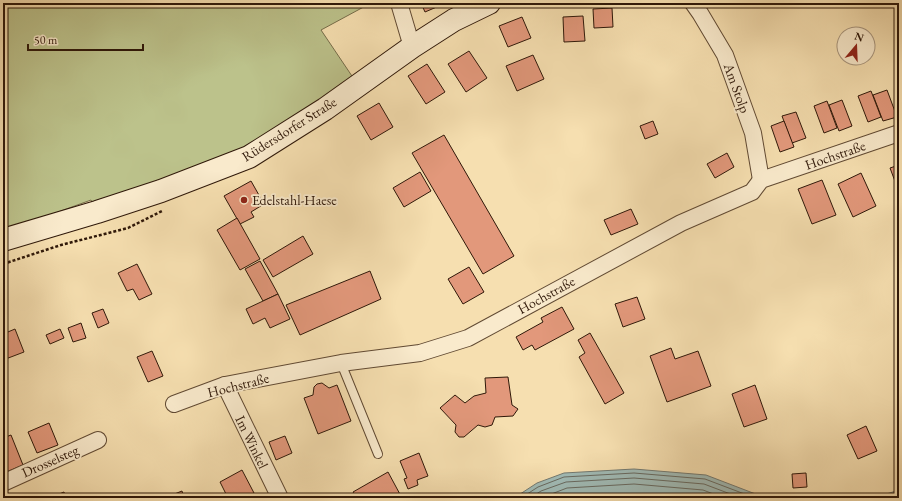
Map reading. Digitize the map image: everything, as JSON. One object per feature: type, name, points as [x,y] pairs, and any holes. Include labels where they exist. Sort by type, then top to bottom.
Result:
[{"type":"main road","name":"Rüdersdorfer Straße","points":[[3,240],[161,191],[249,157],[325,108],[412,47],[454,20],[489,3]]},
{"type":"street","points":[[399,3],[412,47]]},
{"type":"street","name":"Am Stolp","points":[[692,3],[700,13],[725,55],[753,133],[761,180]]},
{"type":"street","name":"Hochstraße","points":[[174,404],[225,385],[341,363],[420,353],[468,338],[680,223],[752,192],[761,180],[899,133]]},
{"type":"street","name":"Im Winkel","points":[[225,385],[280,498]]},
{"type":"street","name":"Drosselsteg","points":[[3,483],[98,440]]},
{"type":"lane","points":[[341,363],[378,454]]},
{"type":"path","points":[[3,264],[60,245],[128,228],[164,210]]},
{"type":"green space","points":[[3,3],[371,3],[321,30],[358,85],[249,157],[94,206],[91,200],[3,232]]},
{"type":"water","points":[[634,469],[706,475],[766,498],[514,498],[537,483],[564,473]]},
{"type":"water","points":[[899,490],[899,498],[874,498]]},
{"type":"building","points":[[421,3],[446,3],[425,12]]},
{"type":"building","points":[[612,8],[613,27],[594,28],[593,9]]},
{"type":"building","points":[[583,16],[585,41],[564,42],[563,17]]},
{"type":"building","points":[[522,17],[531,38],[508,47],[499,26]]},
{"type":"building","points":[[469,51],[487,78],[466,92],[448,64]]},
{"type":"building","points":[[533,55],[544,79],[517,91],[506,66]]},
{"type":"building","points":[[427,64],[445,92],[426,104],[408,76]]},
{"type":"building","points":[[887,90],[897,117],[883,121],[873,95]]},
{"type":"building","points":[[871,91],[881,117],[868,122],[858,96]]},
{"type":"building","points":[[842,100],[852,126],[839,131],[829,105]]},
{"type":"building","points":[[827,101],[837,128],[824,133],[814,106]]},
{"type":"building","points":[[379,103],[393,127],[371,140],[357,116]]},
{"type":"building","points":[[796,112],[806,138],[792,143],[782,116]]},
{"type":"building","points":[[653,121],[658,134],[645,139],[640,126]]},
{"type":"building","points":[[784,121],[794,147],[780,152],[771,126]]},
{"type":"building","points":[[444,135],[514,256],[483,274],[412,153]]},
{"type":"building","points":[[727,153],[734,167],[715,178],[707,164]]},
{"type":"building","points":[[899,165],[899,192],[890,168]]},
{"type":"building","points":[[420,172],[431,191],[404,207],[393,188]]},
{"type":"building","points":[[861,173],[876,206],[853,217],[838,184]]},
{"type":"building","points":[[822,180],[836,215],[812,224],[798,189]]},
{"type":"building","name":"Edelstahl-Haese","points":[[251,181],[264,204],[251,212],[254,217],[240,224],[224,196]]},
{"type":"building","points":[[631,209],[638,224],[611,235],[604,220]]},
{"type":"building","points":[[237,218],[260,259],[240,270],[217,230]]},
{"type":"building","points":[[303,236],[313,254],[273,277],[263,260]]},
{"type":"building","points":[[260,261],[278,294],[263,301],[245,269]]},
{"type":"building","points":[[137,264],[152,294],[139,300],[133,289],[127,291],[118,273]]},
{"type":"building","points":[[469,267],[484,292],[463,304],[448,279]]},
{"type":"building","points":[[370,271],[381,299],[300,335],[286,305]]},
{"type":"building","points":[[278,294],[290,319],[270,328],[265,318],[253,324],[246,309]]},
{"type":"building","points":[[637,297],[645,319],[623,327],[615,304]]},
{"type":"building","points":[[562,307],[574,329],[535,350],[532,345],[523,350],[516,337],[543,322],[541,318]]},
{"type":"building","points":[[103,309],[109,323],[98,328],[92,313]]},
{"type":"building","points":[[81,323],[86,338],[73,342],[68,328]]},
{"type":"building","points":[[15,329],[24,352],[3,360],[3,334]]},
{"type":"building","points":[[60,329],[64,338],[50,344],[46,335]]},
{"type":"building","points":[[590,333],[624,393],[605,404],[579,357],[585,353],[578,340]]},
{"type":"building","points":[[671,348],[675,359],[698,351],[711,386],[667,402],[650,356]]},
{"type":"building","points":[[152,351],[163,376],[148,382],[137,357]]},
{"type":"building","points":[[508,377],[512,405],[518,409],[513,416],[495,417],[492,425],[485,427],[478,425],[464,437],[459,437],[455,432],[456,425],[440,408],[455,395],[465,403],[474,396],[486,393],[485,378]]},
{"type":"building","points":[[322,383],[329,388],[337,385],[351,421],[318,434],[304,398],[313,395],[314,387],[317,384]]},
{"type":"building","points":[[755,385],[767,419],[744,427],[732,394]]},
{"type":"building","points":[[49,423],[58,445],[37,453],[28,432]]},
{"type":"building","points":[[866,426],[877,451],[858,459],[847,435]]},
{"type":"building","points":[[11,435],[23,465],[4,473],[3,438]]},
{"type":"building","points":[[285,436],[292,453],[276,460],[269,442]]},
{"type":"building","points":[[419,453],[428,476],[417,480],[418,485],[408,489],[404,479],[407,478],[400,461]]},
{"type":"building","points":[[242,470],[254,493],[243,498],[228,498],[220,482]]},
{"type":"building","points":[[388,472],[402,498],[357,498],[353,492]]},
{"type":"building","points":[[806,473],[807,487],[793,488],[792,474]]},
{"type":"building","points":[[182,491],[184,498],[167,498],[167,497]]},
{"type":"building","points":[[64,492],[66,498],[49,498]]},
{"type":"place","name":"Edelstahl-Haese","points":[[244,200]]}]
